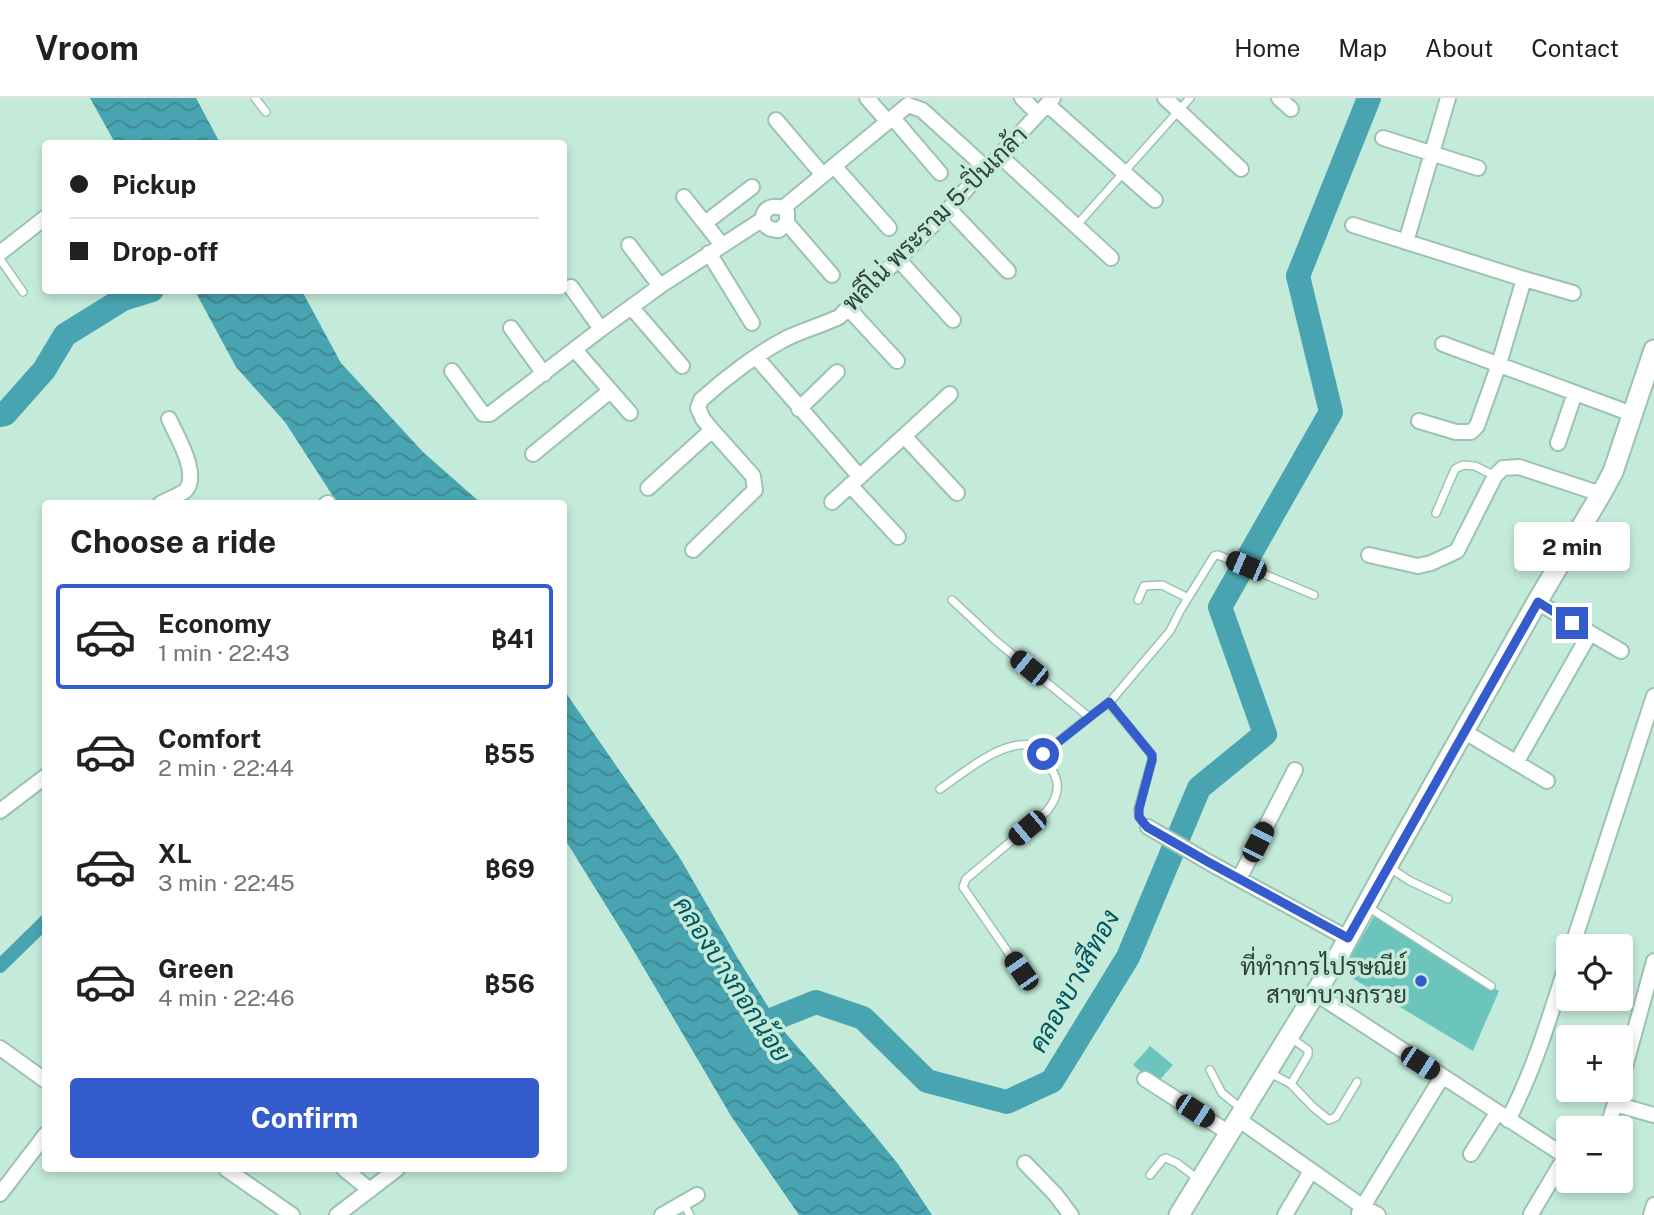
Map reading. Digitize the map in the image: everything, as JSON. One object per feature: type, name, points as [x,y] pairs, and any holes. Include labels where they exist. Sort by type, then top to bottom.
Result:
[{"type":"main road","points":[[1179,1215],[1348,938],[1614,472],[1654,350]]},
{"type":"street","points":[[867,98],[940,173]]},
{"type":"street","points":[[1022,98],[1046,106],[1155,200]]},
{"type":"street","points":[[1165,98],[1241,169]]},
{"type":"street","points":[[1279,98],[1291,109]]},
{"type":"street","points":[[1406,242],[1448,98]]},
{"type":"street","points":[[783,208],[908,105],[922,110],[986,169]]},
{"type":"street","name":"พลีโน่ พระราม 5-ปิ่นเกล้า","points":[[712,430],[698,408],[701,400],[756,357],[784,340],[839,317],[949,209],[1046,106]]},
{"type":"street","points":[[776,120],[889,228]]},
{"type":"street","points":[[1383,138],[1478,168]]},
{"type":"street","points":[[999,155],[1111,258]]},
{"type":"street","points":[[705,223],[752,187]]},
{"type":"street","points":[[684,197],[722,245]]},
{"type":"street","points":[[775,206],[783,208],[788,218],[787,223],[774,231],[764,225],[763,219],[767,208],[775,206]]},
{"type":"street","points":[[949,209],[1008,271]]},
{"type":"street","points":[[452,371],[483,414],[490,414],[601,328],[763,219]]},
{"type":"street","points":[[0,253],[42,220]]},
{"type":"street","points":[[787,223],[832,275]]},
{"type":"street","points":[[1353,225],[1573,293]]},
{"type":"street","points":[[629,245],[660,286]]},
{"type":"street","points":[[709,253],[752,323]]},
{"type":"street","points":[[898,259],[953,320]]},
{"type":"street","points":[[1419,421],[1456,432],[1471,432],[1477,426],[1524,279]]},
{"type":"street","points":[[571,287],[601,328]]},
{"type":"street","points":[[632,307],[682,366]]},
{"type":"street","points":[[848,308],[897,361]]},
{"type":"street","points":[[511,328],[544,374]]},
{"type":"street","points":[[1443,344],[1632,414]]},
{"type":"street","points":[[575,350],[630,413]]},
{"type":"street","points":[[756,357],[831,444],[855,481],[898,537]]},
{"type":"street","points":[[799,409],[838,372]]},
{"type":"street","points":[[533,454],[610,391]]},
{"type":"street","points":[[1558,443],[1575,393]]},
{"type":"street","points":[[832,502],[950,394]]},
{"type":"street","points":[[167,500],[186,490],[190,481],[189,462],[169,419]]},
{"type":"street","points":[[648,488],[712,430],[753,476],[755,490],[693,550]]},
{"type":"street","points":[[904,436],[957,494]]},
{"type":"street","points":[[1369,555],[1418,566],[1457,551],[1495,476],[1503,468],[1518,467],[1601,494]]},
{"type":"street","points":[[1538,602],[1621,651]]},
{"type":"street","points":[[1516,763],[1590,633]]},
{"type":"street","points":[[1577,934],[1649,731],[1654,696]]},
{"type":"street","points":[[1465,732],[1547,781]]},
{"type":"street","points":[[1239,879],[1296,770]]},
{"type":"street","points":[[0,811],[42,779]]},
{"type":"street","points":[[1153,830],[1348,938]]},
{"type":"street","points":[[1633,1050],[1647,1012],[1654,961]]},
{"type":"street","points":[[1315,993],[1556,1150]]},
{"type":"street","points":[[1471,1154],[1524,1089],[1556,998]]},
{"type":"street","points":[[0,1048],[42,1078]]},
{"type":"street","points":[[1360,1211],[1442,1077]]},
{"type":"street","points":[[1145,1079],[1237,1121],[1311,1171],[1360,1211],[1378,1215]]},
{"type":"street","points":[[1627,1102],[1654,1115]]},
{"type":"street","points":[[0,1194],[42,1139]]},
{"type":"street","points":[[1025,1163],[1071,1215]]},
{"type":"street","points":[[1285,1215],[1311,1171]]},
{"type":"street","points":[[230,1172],[292,1215]]},
{"type":"street","points":[[348,1172],[370,1190]]},
{"type":"street","points":[[337,1215],[393,1172]]},
{"type":"street","points":[[1531,1214],[1556,1174]]},
{"type":"street","points":[[662,1215],[686,1209],[697,1195]]},
{"type":"street","points":[[1651,1215],[1654,1205]]},
{"type":"lane","points":[[255,98],[266,112]]},
{"type":"lane","points":[[1076,226],[1190,98]]},
{"type":"lane","points":[[0,259],[23,292]]},
{"type":"lane","points":[[1436,513],[1455,469],[1463,465],[1475,466],[1495,476]]},
{"type":"lane","points":[[1043,754],[1109,702],[1170,631],[1211,559],[1217,555],[1314,595]]},
{"type":"lane","points":[[1139,600],[1144,586],[1162,585],[1188,598]]},
{"type":"lane","points":[[951,600],[1088,717]]},
{"type":"lane","points":[[1109,702],[1152,755],[1139,817],[1153,830]]},
{"type":"lane","points":[[940,789],[1000,749],[1014,744],[1033,745],[1043,754],[1057,777],[1055,801],[1047,811],[963,883],[967,895],[1021,971]]},
{"type":"lane","points":[[1387,867],[1448,899]]},
{"type":"lane","points":[[1365,906],[1492,986]]},
{"type":"lane","points":[[1289,1037],[1308,1050],[1308,1055],[1291,1084]]},
{"type":"lane","points":[[1210,1070],[1237,1121]]},
{"type":"lane","points":[[1268,1072],[1291,1084],[1329,1120],[1336,1117],[1357,1082]]},
{"type":"lane","points":[[1150,1175],[1166,1158],[1200,1180]]},
{"type":"water","points":[[90,98],[196,98],[218,140],[113,140]]},
{"type":"water","points":[[197,294],[304,294],[341,363],[423,452],[477,500],[335,500],[285,422],[236,367]]},
{"type":"water","name":"คลองบางกอกน้อย","points":[[567,694],[680,858],[782,1029],[898,1164],[932,1215],[799,1215],[731,1116],[567,843]]},
{"type":"building","name":"ที่ทำการไปรษณีย์ สาขาบางกรวย","points":[[1376,913],[1499,991],[1473,1051],[1342,972]]},
{"type":"building","points":[[1150,1046],[1173,1065],[1156,1084],[1133,1065]]},
{"type":"waterway","name":"คลองบางสีทอง","points":[[746,1030],[816,1002],[863,1018],[927,1081],[1007,1102],[1052,1081],[1128,957],[1199,788],[1265,734],[1220,607],[1331,412],[1298,276],[1369,98]]},
{"type":"waterway","points":[[0,415],[5,414],[44,370],[65,335],[123,299],[139,294]]},
{"type":"waterway","points":[[0,966],[42,925]]},
{"type":"place","name":"ที่ทำการไปรษณีย์ สาขาบางกรวย","points":[[1421,981]]},
{"type":"route","points":[[1043,754],[1109,702],[1152,755],[1139,809],[1139,817],[1147,827],[1348,938],[1538,602],[1572,623]]}]
